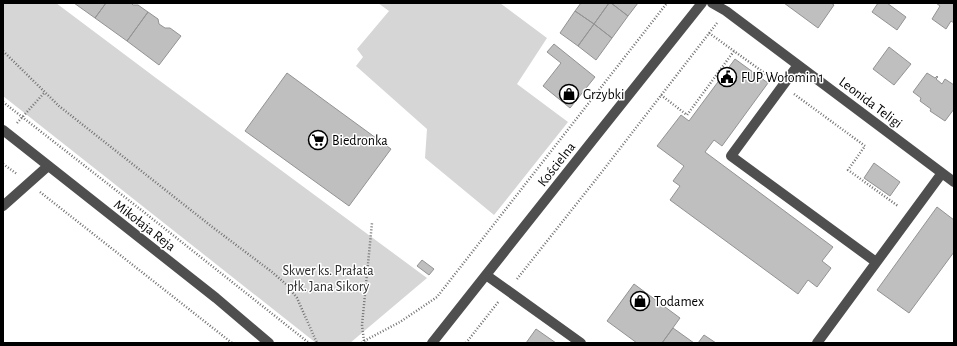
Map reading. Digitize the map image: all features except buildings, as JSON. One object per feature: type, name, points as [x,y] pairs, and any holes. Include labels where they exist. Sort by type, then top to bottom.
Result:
[{"type":"street","name":"Kościelna","points":[[432,343],[702,3]]},
{"type":"street","name":"Leonida Teligi","points":[[712,3],[726,11],[954,182]]},
{"type":"street","points":[[798,65],[731,156],[876,262]]},
{"type":"street","name":"Mikołaja Reja","points":[[3,130],[216,298],[269,343]]},
{"type":"street","points":[[3,206],[48,166]]},
{"type":"street","points":[[817,343],[942,173]]},
{"type":"street","points":[[486,275],[581,343]]},
{"type":"path","points":[[372,223],[362,325],[364,342],[400,322],[437,297],[667,3]]},
{"type":"path","points":[[466,343],[601,173],[726,11]]},
{"type":"path","points":[[709,33],[865,146],[848,170],[900,207]]},
{"type":"path","points":[[3,51],[59,106],[210,226],[288,285],[298,298],[317,343]]},
{"type":"path","points":[[661,95],[687,114],[734,51]]},
{"type":"path","points":[[14,126],[45,92]]},
{"type":"path","points":[[3,102],[309,343]]},
{"type":"path","points":[[3,164],[21,178]]},
{"type":"path","points":[[36,189],[232,343]]},
{"type":"green space","name":"Skwer ks. Prałata płk. Jana Sikory","points":[[3,3],[56,3],[427,278],[350,343],[316,343],[3,96]]},
{"type":"green space","points":[[378,3],[500,3],[547,38],[517,84],[568,122],[494,215],[425,158],[427,129],[356,66],[363,57],[357,49],[389,11]]},
{"type":"place","name":"FUP Wołomin 1","points":[[727,77]]},
{"type":"place","name":"Grzybki","points":[[569,94]]},
{"type":"place","name":"Biedronka","points":[[318,140]]},
{"type":"place","name":"Todamex","points":[[640,301]]}]
